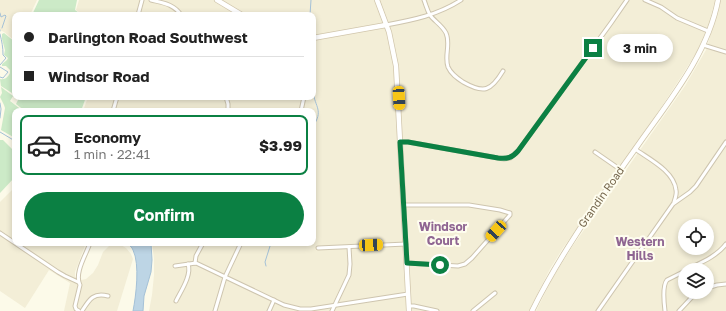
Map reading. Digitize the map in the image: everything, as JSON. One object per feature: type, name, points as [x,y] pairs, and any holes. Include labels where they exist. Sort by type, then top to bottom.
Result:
[{"type":"street","points":[[139,12],[142,0]]},
{"type":"street","points":[[151,0],[172,6],[179,12]]},
{"type":"street","points":[[217,0],[237,12]]},
{"type":"street","points":[[377,0],[391,42],[396,66],[409,308],[414,306],[437,311]]},
{"type":"street","points":[[424,0],[430,15],[445,32],[448,42],[447,64],[449,70],[456,77],[475,88],[484,89],[493,84],[500,77],[503,71]]},
{"type":"street","points":[[316,37],[386,25],[430,15],[460,0]]},
{"type":"street","points":[[400,142],[408,142],[498,158],[507,159],[513,156],[522,147],[627,0]]},
{"type":"street","points":[[645,0],[661,7],[677,18],[708,31]]},
{"type":"street","name":"Grandin Road","points":[[532,311],[549,278],[566,250],[678,88],[703,45],[718,0]]},
{"type":"street","points":[[703,45],[726,52]]},
{"type":"street","points":[[673,204],[696,186],[726,142]]},
{"type":"street","points":[[598,311],[673,204],[677,192],[672,177],[660,166],[635,149]]},
{"type":"street","points":[[595,152],[621,170]]},
{"type":"street","points":[[404,205],[469,205],[510,213],[510,215],[496,231],[465,264],[458,266],[407,263]]},
{"type":"street","points":[[0,233],[12,241]]},
{"type":"street","points":[[318,248],[406,244]]},
{"type":"street","points":[[699,263],[714,255],[726,244]]},
{"type":"street","points":[[19,246],[58,272],[78,282]]},
{"type":"street","points":[[89,246],[79,272],[78,282],[80,285],[75,306],[76,309],[80,311],[87,302],[96,295],[101,294],[108,296]]},
{"type":"street","points":[[195,263],[196,256],[201,246]]},
{"type":"street","points":[[215,311],[225,277],[240,246]]},
{"type":"street","points":[[332,311],[349,275],[349,247]]},
{"type":"street","points":[[175,266],[195,263],[286,306],[300,309],[311,309],[408,294]]},
{"type":"street","points":[[176,301],[188,275],[188,264]]},
{"type":"street","points":[[665,311],[665,282],[678,274]]},
{"type":"street","points":[[714,286],[726,284]]},
{"type":"street","points":[[473,311],[495,293]]},
{"type":"street","points":[[678,311],[690,299]]},
{"type":"street","points":[[269,311],[274,300]]},
{"type":"shaded area","points":[[0,0],[37,0],[31,12],[12,12],[12,39],[0,30]]},
{"type":"shaded area","points":[[79,0],[715,0],[709,23],[698,50],[653,120],[563,248],[550,269],[529,311],[149,311],[154,275],[152,246],[316,246],[316,108],[84,108],[87,100],[316,100],[316,12],[79,12],[76,10]]},
{"type":"shaded area","points":[[721,0],[726,0],[726,311],[536,311],[552,279],[572,247],[685,86],[706,50]]},
{"type":"shaded area","points":[[12,190],[12,246],[85,246],[75,272],[75,277],[81,280],[86,279],[93,273],[103,252],[109,246],[123,246],[126,248],[133,259],[117,311],[64,311],[70,283],[49,270],[25,308],[0,291],[0,202]]},
{"type":"green space","points":[[39,0],[77,0],[75,10],[78,12],[33,12]]},
{"type":"green space","points":[[4,33],[12,40],[12,93],[1,86],[0,79],[6,78],[10,73],[10,70],[6,66],[2,66],[8,58],[4,55],[5,50],[2,34]]},
{"type":"green space","points":[[1,87],[12,95],[10,101],[19,108],[12,108],[12,136],[1,130],[5,108],[0,97],[2,93]]},
{"type":"green space","points":[[18,100],[85,100],[82,108],[21,108],[16,104]]},
{"type":"green space","points":[[0,140],[3,140],[12,149],[12,180],[0,193]]},
{"type":"water","points":[[130,246],[151,246],[151,272],[144,296],[143,311],[133,311],[137,271],[135,256]]},
{"type":"waterway","points":[[310,12],[311,0]]},
{"type":"waterway","points":[[0,13],[1,17],[6,16],[2,28]]},
{"type":"waterway","points":[[0,34],[3,55],[6,58],[0,65]]},
{"type":"waterway","points":[[0,67],[8,72],[3,78],[0,77]]},
{"type":"waterway","points":[[315,100],[318,109],[316,121]]},
{"type":"waterway","points":[[0,103],[0,118]]},
{"type":"waterway","points":[[0,132],[12,139]]},
{"type":"waterway","points":[[266,266],[265,262],[270,246]]},
{"type":"district","name":"Windsor Court","points":[[443,234]]},
{"type":"district","name":"Western Hills","points":[[640,249]]},
{"type":"route","points":[[440,265],[407,263],[400,142],[408,142],[504,159],[510,158],[518,151],[593,48]]}]
